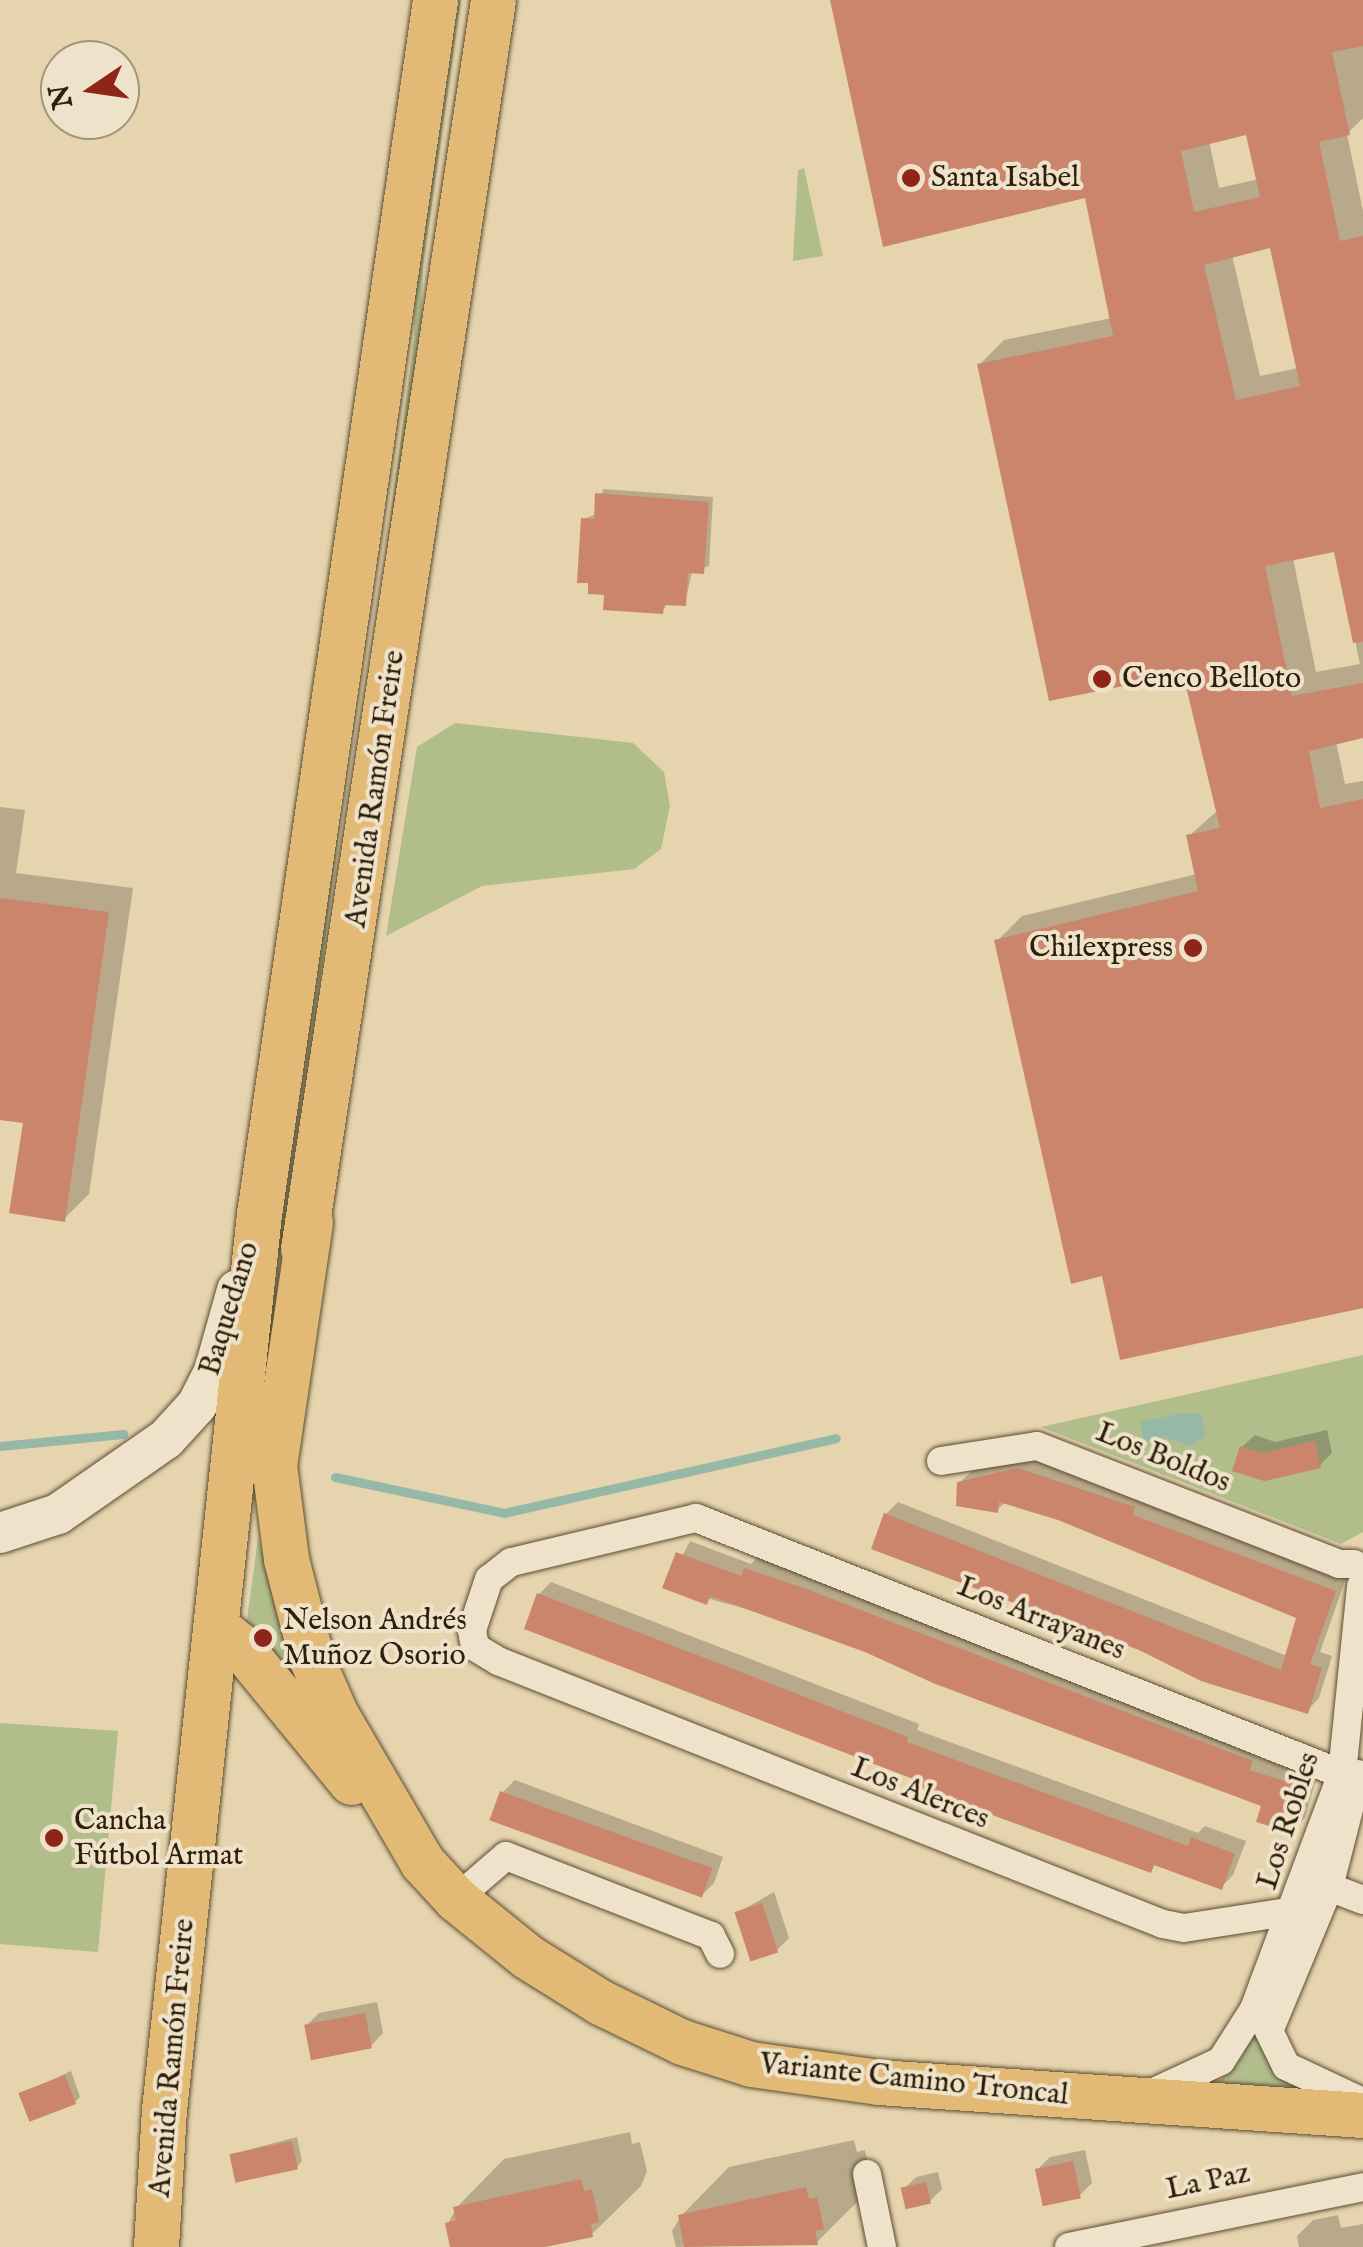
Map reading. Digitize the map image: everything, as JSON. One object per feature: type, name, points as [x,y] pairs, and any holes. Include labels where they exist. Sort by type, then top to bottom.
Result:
[{"type":"main road","name":"Avenida Ramón Freire","points":[[156,2247],[164,2110],[259,1214],[435,0]]},
{"type":"main road","name":"Avenida Ramón Freire","points":[[224,1572],[310,1222],[493,0]]},
{"type":"main road","name":"Variante Camino Troncal","points":[[310,1222],[274,1465],[286,1558],[312,1660],[335,1713],[422,1862],[456,1899],[528,1957],[600,2002],[682,2042],[751,2064],[1121,2102],[1363,2115]]},
{"type":"main road","points":[[218,1628],[240,1645],[422,1862]]},
{"type":"street","name":"Baquedano","points":[[0,1533],[58,1514],[117,1479],[198,1405],[214,1372],[259,1214]]},
{"type":"street","name":"Los Boldos","points":[[942,1460],[1037,1446],[1360,1572]]},
{"type":"street","name":"Los Alerces","points":[[696,1518],[511,1562],[490,1579],[472,1630],[475,1646],[498,1661],[1132,1914],[1184,1928],[1294,1912],[1329,1887]]},
{"type":"street","name":"Los Arrayanes","points":[[696,1518],[1349,1782]]},
{"type":"street","name":"Los Robles","points":[[1121,2102],[1221,2062],[1262,2014],[1329,1887],[1349,1782],[1360,1572]]},
{"type":"street","name":"Los Robles","points":[[1262,2014],[1294,1912],[1363,1748]]},
{"type":"street","points":[[456,1899],[506,1856],[711,1936],[720,1954]]},
{"type":"street","points":[[1329,1887],[1363,1900]]},
{"type":"street","points":[[1262,2014],[1272,2043],[1286,2066],[1363,2102]]},
{"type":"street","points":[[867,2174],[882,2247]]},
{"type":"street","name":"La Paz","points":[[1069,2247],[1363,2186]]},
{"type":"green space","points":[[452,0],[461,0],[423,267],[421,337],[381,596],[414,336],[415,266]]},
{"type":"green space","points":[[804,168],[823,256],[793,261],[798,170]]},
{"type":"green space","points":[[455,723],[633,743],[664,772],[670,806],[661,849],[634,869],[482,886],[386,936],[417,747]]},
{"type":"green space","points":[[350,737],[284,1278],[263,1380],[255,1379]]},
{"type":"green space","points":[[1363,1355],[1363,1532],[1341,1544],[1041,1427]]},
{"type":"green space","points":[[258,1538],[305,1699],[246,1627]]},
{"type":"green space","name":"Cancha Fútbol Armat","points":[[0,1723],[118,1731],[98,1952],[0,1944]]},
{"type":"green space","points":[[1258,2021],[1275,2069],[1303,2090],[1216,2085],[1242,2056]]},
{"type":"shaded area","points":[[1182,1413],[1202,1414],[1205,1436],[1190,1446],[1165,1437],[1144,1442],[1140,1422]]},
{"type":"building","name":"Cenco Belloto","points":[[830,0],[1363,0],[1363,46],[1332,52],[1350,135],[1319,142],[1340,241],[1363,236],[1363,642],[1353,643],[1334,552],[1265,566],[1292,696],[1363,683],[1363,738],[1309,751],[1320,808],[1363,799],[1363,1308],[1120,1360],[1102,1276],[1071,1284],[994,940],[1198,891],[1186,835],[1220,828],[1183,674],[1049,701],[977,364],[1113,336],[1085,198],[883,247]],"holes":[[[1246,135],[1260,197],[1194,212],[1181,151]],[[1270,248],[1300,386],[1236,400],[1204,265]]]},
{"type":"building","points":[[595,493],[709,502],[704,574],[688,573],[686,606],[664,605],[663,614],[603,610],[604,595],[588,594],[588,583],[577,583],[581,518],[594,519]]},
{"type":"building","points":[[0,898],[109,912],[65,1222],[9,1213],[23,1123],[0,1120]]},
{"type":"building","points":[[1315,1441],[1321,1468],[1264,1481],[1232,1471],[1240,1446],[1262,1453]]},
{"type":"building","points":[[1018,1468],[1135,1507],[1133,1515],[1336,1591],[1310,1664],[1322,1668],[1308,1714],[1201,1681],[1139,1650],[871,1549],[884,1513],[1281,1670],[1296,1618],[1058,1520],[999,1502],[998,1513],[956,1506],[957,1482]]},
{"type":"building","points":[[676,1552],[741,1576],[744,1568],[809,1590],[1253,1761],[1249,1770],[1307,1788],[1293,1833],[1256,1822],[1261,1806],[933,1683],[865,1652],[710,1596],[707,1605],[662,1588]]},
{"type":"building","points":[[537,1593],[908,1737],[907,1742],[1188,1846],[1191,1837],[1235,1854],[1222,1890],[1154,1865],[1151,1873],[910,1785],[913,1779],[524,1629]]},
{"type":"building","points":[[500,1791],[712,1868],[702,1897],[489,1820]]},
{"type":"building","points":[[762,1903],[778,1952],[750,1961],[734,1912]]},
{"type":"building","points":[[365,2013],[372,2048],[311,2060],[304,2025]]},
{"type":"building","points":[[65,2075],[76,2104],[29,2122],[18,2093]]},
{"type":"building","points":[[292,2141],[298,2169],[235,2183],[229,2154]]},
{"type":"building","points":[[1073,2161],[1081,2198],[1043,2206],[1035,2169]]},
{"type":"building","points":[[581,2179],[584,2191],[592,2189],[599,2222],[591,2224],[593,2237],[545,2247],[450,2247],[445,2223],[456,2220],[453,2207]]},
{"type":"building","points":[[926,2182],[931,2203],[906,2209],[901,2188]]},
{"type":"building","points":[[806,2187],[809,2199],[817,2197],[824,2229],[815,2231],[818,2245],[684,2247],[678,2215]]},
{"type":"waterway","points":[[0,1446],[123,1434]]},
{"type":"waterway","points":[[335,1477],[504,1513],[836,1438]]},
{"type":"place","name":"Santa Isabel","points":[[911,178]]},
{"type":"place","name":"Cenco Belloto","points":[[1102,679]]},
{"type":"place","name":"Chilexpress","points":[[1193,948]]},
{"type":"place","name":"Nelson Andrés Muñoz Osorio","points":[[263,1638]]},
{"type":"place","name":"Cancha Fútbol Armat","points":[[54,1838]]}]
